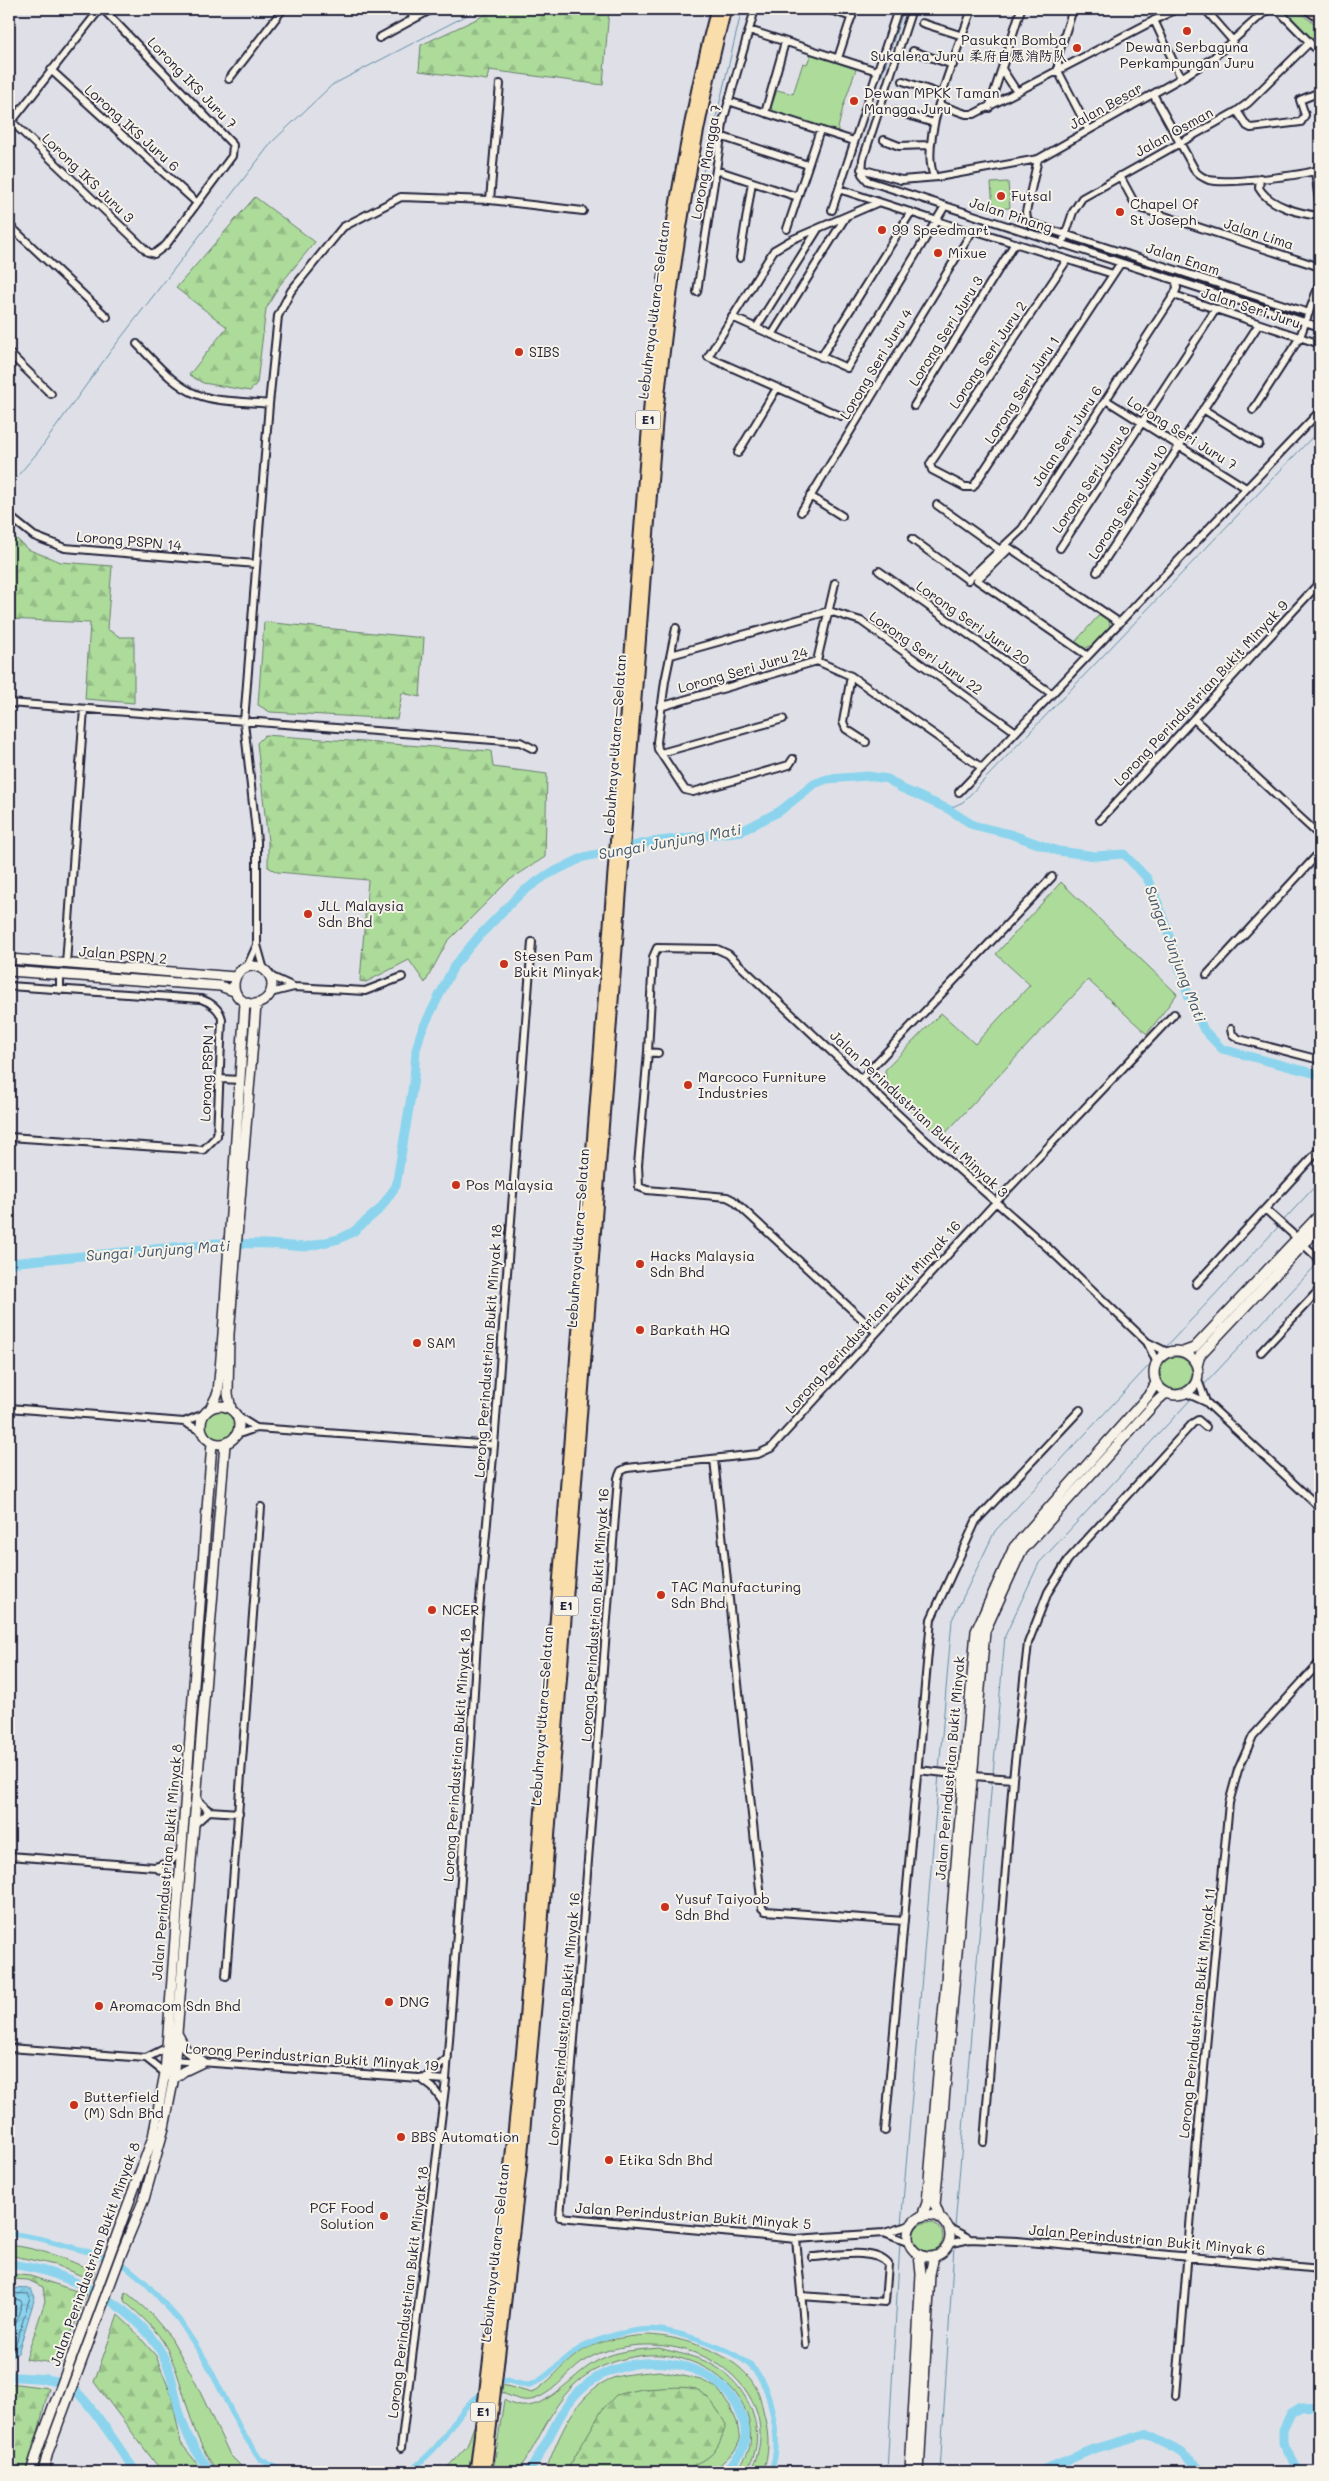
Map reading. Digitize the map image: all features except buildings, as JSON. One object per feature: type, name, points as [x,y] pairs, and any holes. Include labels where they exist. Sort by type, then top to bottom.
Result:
[{"type":"highway","name":"Lebuhraya Utara–Selatan","points":[[619,836],[648,416],[658,326],[683,158],[716,9]]},
{"type":"highway","name":"Lebuhraya Utara–Selatan","points":[[484,2472],[526,2013],[617,859],[657,409],[667,316],[695,140],[725,9]]},
{"type":"highway","name":"Lebuhraya Utara–Selatan","points":[[476,2472],[495,2353]]},
{"type":"main road","points":[[1309,9],[1320,16]]},
{"type":"street","points":[[10,122],[50,70],[102,9]]},
{"type":"street","name":"Lorong IKS Juru 7","points":[[102,9],[231,141],[234,148],[232,156],[197,203]]},
{"type":"street","points":[[229,79],[284,9]]},
{"type":"street","points":[[410,9],[413,18]]},
{"type":"street","points":[[379,38],[432,9]]},
{"type":"street","name":"Lorong Mangga 7","points":[[697,292],[720,136],[728,101],[755,9]]},
{"type":"street","points":[[827,9],[852,16]]},
{"type":"street","points":[[838,58],[854,9]]},
{"type":"street","points":[[832,210],[898,9]]},
{"type":"street","points":[[861,169],[912,9]]},
{"type":"street","points":[[934,176],[930,145],[934,123],[972,9]]},
{"type":"street","points":[[989,108],[1021,9]]},
{"type":"street","points":[[1073,9],[1058,56],[1058,71],[1088,129]]},
{"type":"street","points":[[940,105],[966,114],[974,114],[989,108],[1176,9]]},
{"type":"street","points":[[1205,9],[1233,41]]},
{"type":"street","name":"Jalan Besar","points":[[861,169],[901,180],[938,177],[1038,159],[1088,129],[1182,78],[1213,58],[1268,9]]},
{"type":"street","points":[[1277,9],[1320,53]]},
{"type":"street","points":[[1154,20],[1182,78]]},
{"type":"street","points":[[922,23],[963,36]]},
{"type":"street","points":[[749,30],[878,71]]},
{"type":"street","points":[[765,113],[785,42]]},
{"type":"street","name":"Jalan Osman","points":[[1062,245],[1073,212],[1082,198],[1237,111],[1248,103],[1309,43]]},
{"type":"street","points":[[913,51],[953,65]]},
{"type":"street","points":[[1002,69],[1017,92]]},
{"type":"street","name":"Lorong IKS Juru 6","points":[[50,70],[197,203]]},
{"type":"street","points":[[903,81],[943,95]]},
{"type":"street","points":[[490,200],[500,84]]},
{"type":"street","points":[[1237,111],[1247,126],[1251,128],[1301,122],[1305,115],[1300,100],[1320,92]]},
{"type":"street","points":[[1153,94],[1196,172],[1202,177],[1219,181],[1260,178],[1318,170],[1320,209]]},
{"type":"street","points":[[728,101],[854,141]]},
{"type":"street","points":[[894,111],[934,123]]},
{"type":"street","name":"Lorong IKS Juru 3","points":[[10,122],[148,252],[154,254],[166,245],[197,203]]},
{"type":"street","points":[[787,229],[820,130]]},
{"type":"street","points":[[720,136],[808,165]]},
{"type":"street","points":[[884,140],[899,146],[930,145]]},
{"type":"street","name":"Jalan Enam","points":[[1038,159],[1027,219],[1030,222],[1309,313]]},
{"type":"street","name":"Jalan Pinang","points":[[861,169],[863,176],[868,181],[1120,264],[1320,327]]},
{"type":"street","points":[[716,170],[798,198]]},
{"type":"street","name":"Jalan Lima","points":[[1120,176],[1134,202],[1145,210],[1320,267]]},
{"type":"street","points":[[1260,178],[1259,188],[1268,199],[1282,206],[1320,216]]},
{"type":"street","points":[[740,258],[752,182]]},
{"type":"street","points":[[839,189],[965,230]]},
{"type":"street","points":[[256,945],[272,982],[270,993],[262,1002],[256,1005],[245,1003],[234,991],[235,977],[247,967],[256,945],[257,841],[244,722],[269,404],[278,316],[291,291],[344,227],[401,197],[490,200],[584,211]]},
{"type":"street","points":[[863,210],[865,197]]},
{"type":"street","points":[[841,416],[708,357],[771,253],[791,240],[880,202]]},
{"type":"street","points":[[732,317],[847,368],[945,206]]},
{"type":"street","points":[[821,357],[911,212]]},
{"type":"street","points":[[772,335],[846,217]]},
{"type":"street","points":[[9,225],[107,317]]},
{"type":"street","points":[[756,328],[819,228]]},
{"type":"street","name":"Lorong Seri Juru 4","points":[[801,512],[973,230],[1015,243]]},
{"type":"street","points":[[1015,243],[1113,274]]},
{"type":"street","name":"Lorong Seri Juru 3","points":[[914,406],[1015,243]]},
{"type":"street","name":"Lorong Seri Juru 2","points":[[930,464],[1067,260]]},
{"type":"street","name":"Lorong Seri Juru 1","points":[[930,464],[932,470],[965,487],[973,487],[1120,264]]},
{"type":"street","points":[[1174,295],[1177,288],[1176,282]]},
{"type":"street","points":[[1253,410],[1300,337],[1320,282]]},
{"type":"street","name":"Jalan Seri Juru","points":[[1174,295],[1320,344]]},
{"type":"street","name":"Jalan Seri Juru 6","points":[[912,540],[968,580],[1022,528],[1174,295]]},
{"type":"street","name":"Lorong Seri Juru 8","points":[[1060,548],[1216,309]]},
{"type":"street","name":"Lorong Seri Juru 10","points":[[1097,572],[1259,324]]},
{"type":"street","points":[[137,344],[180,385],[195,394],[212,398],[269,404]]},
{"type":"street","points":[[9,353],[51,394]]},
{"type":"street","points":[[738,453],[777,388]]},
{"type":"street","name":"Lorong Seri Juru 7","points":[[1106,400],[1246,488]]},
{"type":"street","points":[[1203,409],[1260,444]]},
{"type":"street","points":[[959,792],[1320,411]]},
{"type":"street","points":[[810,496],[842,516]]},
{"type":"street","points":[[937,505],[1000,550]]},
{"type":"street","name":"Lorong PSPN 14","points":[[9,516],[34,536],[65,548],[256,564]]},
{"type":"street","points":[[1088,656],[977,580],[1010,548],[1120,623]]},
{"type":"street","name":"Lorong Seri Juru 20","points":[[879,571],[1052,694]]},
{"type":"street","name":"Lorong Perindustrian Bukit Minyak 9","points":[[1100,820],[1320,582]]},
{"type":"street","points":[[817,661],[835,583]]},
{"type":"street","points":[[671,655],[829,611]]},
{"type":"street","name":"Lorong Seri Juru 22","points":[[829,611],[861,621],[1016,732]]},
{"type":"street","points":[[676,628],[660,707],[656,742],[685,790],[690,792],[789,765],[793,759]]},
{"type":"street","name":"Lorong Seri Juru 24","points":[[660,707],[817,661],[851,676],[982,768]]},
{"type":"street","points":[[851,676],[843,722],[846,730],[866,742]]},
{"type":"street","points":[[9,703],[520,742],[534,749]]},
{"type":"street","points":[[66,964],[84,709]]},
{"type":"street","points":[[661,753],[783,719]]},
{"type":"street","points":[[1194,719],[1320,836]]},
{"type":"street","points":[[1207,976],[1320,852]]},
{"type":"street","points":[[861,1079],[1052,877]]},
{"type":"street","name":"Lorong Perindustrian Bukit Minyak 18","points":[[401,2448],[448,2058],[478,1622],[494,1445],[532,942]]},
{"type":"street","name":"Jalan Perindustrian Bukit Minyak 3","points":[[648,1052],[653,957],[657,948],[707,949],[725,952],[1147,1342]]},
{"type":"street","name":"Jalan PSPN 2","points":[[9,958],[235,977]]},
{"type":"street","points":[[247,967],[267,973],[294,987]]},
{"type":"street","name":"Jalan PSPN 2","points":[[9,971],[220,986],[234,991]]},
{"type":"street","points":[[60,975],[60,990]]},
{"type":"street","points":[[270,993],[294,987],[365,991],[402,977]]},
{"type":"street","name":"Lorong PSPN 1","points":[[9,986],[208,1002],[221,1014],[222,1019],[221,1079],[216,1136],[203,1150],[9,1137]]},
{"type":"street","points":[[230,1409],[228,1394],[229,1334],[237,1254],[235,1223],[245,1003]]},
{"type":"street","points":[[184,1422],[204,1414],[211,1407],[218,1393],[227,1256],[235,1223],[256,1005]]},
{"type":"street","name":"Lorong Perindustrian Bukit Minyak 16","points":[[560,2216],[618,1478],[621,1471],[627,1468],[758,1454],[767,1451],[996,1202],[1174,1014]]},
{"type":"street","points":[[1231,1029],[1232,1034],[1238,1039],[1320,1060]]},
{"type":"street","points":[[658,1053],[648,1052],[638,1165],[639,1187],[647,1190],[727,1197],[733,1200],[876,1332]]},
{"type":"street","points":[[221,1079],[241,1080]]},
{"type":"street","points":[[1196,1284],[1320,1149]]},
{"type":"street","points":[[1265,1209],[1318,1258]]},
{"type":"street","points":[[1206,1402],[1200,1386],[1197,1366],[1200,1354],[1300,1241],[1320,1214]]},
{"type":"street","points":[[1147,1342],[1165,1351],[1183,1352],[1194,1348],[1300,1241],[1320,1227]]},
{"type":"street","points":[[1262,1352],[1320,1289]]},
{"type":"street","points":[[1147,1342],[1155,1360],[1154,1376],[1156,1383],[1166,1393],[1191,1395],[1206,1402],[1320,1508]]},
{"type":"street","points":[[1155,1360],[1165,1351]]},
{"type":"street","points":[[1183,1352],[1189,1355],[1197,1366]]},
{"type":"street","name":"Jalan Perindustrian Bukit Minyak","points":[[922,2216],[926,2203],[960,1774],[976,1630],[1014,1547],[1148,1396],[1156,1383]]},
{"type":"street","points":[[1191,1395],[1200,1386]]},
{"type":"street","name":"Jalan Perindustrian Bukit Minyak","points":[[940,2218],[935,2205],[977,1776],[985,1631],[1021,1552],[1150,1408],[1166,1393]]},
{"type":"street","points":[[211,1407],[221,1406],[230,1409],[237,1416],[256,1428]]},
{"type":"street","points":[[9,1408],[184,1422],[201,1431],[212,1443],[225,1444],[236,1435],[256,1428],[494,1445]]},
{"type":"street","points":[[885,2131],[920,1771],[931,1619],[976,1521],[1080,1410]]},
{"type":"street","points":[[201,1431],[200,1425],[204,1414]]},
{"type":"street","points":[[236,1435],[239,1422],[237,1416]]},
{"type":"street","points":[[984,2142],[1009,1779],[1028,1643],[1048,1592],[1068,1560],[1192,1423],[1198,1420],[1206,1427]]},
{"type":"street","name":"Jalan Perindustrian Bukit Minyak 8","points":[[31,2472],[152,2137],[165,2073],[212,1443]]},
{"type":"street","name":"Jalan Perindustrian Bukit Minyak 8","points":[[43,2472],[48,2452],[122,2252],[144,2199],[164,2128],[174,2080],[225,1444]]},
{"type":"street","points":[[714,1459],[762,1908],[765,1911],[774,1912],[904,1921]]},
{"type":"street","points":[[226,1976],[261,1507]]},
{"type":"street","name":"Lorong Perindustrian Bukit Minyak 11","points":[[1176,2396],[1229,1803],[1238,1770],[1253,1736],[1320,1662]]},
{"type":"street","points":[[920,1771],[960,1774]]},
{"type":"street","points":[[977,1776],[1009,1779]]},
{"type":"street","points":[[197,1799],[209,1811],[239,1813]]},
{"type":"street","points":[[195,1824],[209,1811]]},
{"type":"street","points":[[9,1856],[155,1867],[170,1862],[182,1851]]},
{"type":"street","points":[[155,1867],[169,1876],[178,1890]]},
{"type":"street","points":[[174,2080],[184,2071],[203,2062],[186,2050],[177,2032]]},
{"type":"street","points":[[9,2048],[146,2058],[165,2073]]},
{"type":"street","name":"Lorong Perindustrian Bukit Minyak 19","points":[[146,2058],[166,2048]]},
{"type":"street","points":[[443,2102],[423,2078],[448,2058]]},
{"type":"street","name":"Lorong Perindustrian Bukit Minyak 19","points":[[166,2059],[446,2080]]},
{"type":"street","name":"Jalan Perindustrian Bukit Minyak 5","points":[[560,2216],[597,2222],[796,2240],[884,2233],[909,2225]]},
{"type":"street","points":[[907,2242],[909,2225],[922,2216],[940,2218],[954,2231],[970,2239]]},
{"type":"street","points":[[951,2244],[954,2231]]},
{"type":"street","points":[[884,2233],[907,2242],[919,2254],[934,2256],[940,2254],[951,2244],[970,2239]]},
{"type":"street","name":"Jalan Perindustrian Bukit Minyak 6","points":[[970,2239],[1017,2240],[1188,2258],[1320,2269]]},
{"type":"street","points":[[796,2240],[806,2346]]},
{"type":"street","points":[[801,2296],[885,2302],[888,2264],[884,2259],[877,2255],[868,2254],[812,2257]]},
{"type":"street","points":[[910,2472],[921,2274],[919,2254]]},
{"type":"street","points":[[918,2472],[930,2274],[934,2256]]},
{"type":"green space","points":[[498,9],[609,9],[603,85],[489,70],[487,80],[419,71],[421,45]]},
{"type":"green space","points":[[1282,9],[1295,9],[1320,28],[1320,49]]},
{"type":"green space","points":[[811,54],[856,69],[843,107],[837,133],[774,113],[771,107],[777,90],[793,94],[803,63],[807,64]]},
{"type":"green space","name":"Futsal","points":[[1008,182],[1010,208],[993,209],[991,183]]},
{"type":"green space","points":[[255,197],[315,242],[279,286],[266,309],[257,383],[250,391],[203,383],[189,375],[227,327],[176,288]]},
{"type":"green space","points":[[9,531],[27,549],[61,562],[112,566],[107,629],[120,637],[134,637],[134,703],[85,699],[90,623],[9,619]]},
{"type":"green space","points":[[1100,614],[1109,620],[1110,626],[1092,645],[1084,649],[1075,642]]},
{"type":"green space","points":[[264,622],[424,638],[420,697],[402,693],[397,719],[270,712],[258,705]]},
{"type":"green space","points":[[265,735],[491,751],[493,767],[547,774],[545,857],[508,881],[447,942],[425,983],[409,960],[366,982],[360,981],[368,880],[277,872],[268,867],[268,842],[257,743]]},
{"type":"green space","points":[[1061,882],[1177,994],[1147,1034],[1088,980],[941,1138],[888,1090],[885,1070],[941,1013],[975,1044],[1030,985],[996,954]]},
{"type":"green space","points":[[1176,1357],[1182,1358],[1187,1362],[1191,1367],[1191,1379],[1187,1384],[1182,1388],[1176,1389],[1170,1388],[1165,1384],[1161,1379],[1160,1373],[1161,1367],[1165,1362],[1170,1358]]},
{"type":"green space","points":[[219,1408],[226,1409],[231,1413],[235,1418],[235,1432],[231,1437],[226,1441],[219,1442],[212,1441],[207,1437],[203,1432],[202,1425],[203,1418],[207,1413],[212,1409]]},
{"type":"green space","points":[[928,2222],[938,2227],[943,2237],[938,2247],[928,2252],[918,2247],[913,2237],[918,2227]]},
{"type":"green space","points":[[9,2245],[53,2255],[95,2272],[92,2280],[55,2265],[9,2255]]},
{"type":"green space","points":[[9,2274],[30,2276],[86,2294],[60,2364],[26,2359],[45,2301],[43,2287],[28,2280],[9,2279]]},
{"type":"green space","points":[[126,2292],[151,2314],[171,2338],[191,2373],[230,2455],[247,2472],[218,2472],[200,2442],[167,2349],[154,2329],[124,2301]]},
{"type":"green space","points":[[118,2315],[156,2356],[171,2394],[181,2443],[204,2472],[162,2472],[94,2382]]},
{"type":"green space","points":[[647,2335],[676,2339],[707,2348],[735,2364],[747,2374],[759,2394],[768,2439],[768,2453],[762,2472],[749,2472],[756,2458],[760,2442],[760,2426],[756,2410],[745,2389],[729,2372],[709,2359],[687,2350],[639,2345],[615,2349],[585,2360],[551,2390],[535,2399],[522,2400],[502,2393],[503,2385],[532,2393],[584,2350],[610,2340]]},
{"type":"green space","points":[[659,2348],[705,2361],[724,2373],[736,2384],[752,2412],[756,2427],[756,2443],[753,2458],[745,2472],[733,2472],[748,2453],[750,2429],[747,2414],[731,2387],[706,2368],[692,2362],[676,2357],[650,2355],[626,2358],[602,2366],[582,2379],[573,2386],[557,2405],[517,2472],[493,2472],[504,2400],[517,2406],[530,2406],[554,2394],[599,2360],[613,2354],[628,2351]]},
{"type":"green space","points":[[659,2371],[701,2380],[717,2388],[730,2406],[737,2422],[740,2440],[735,2451],[712,2472],[674,2472],[687,2468],[696,2389],[642,2389],[579,2450],[566,2472],[543,2472],[571,2415],[589,2393],[600,2384],[618,2376]]},
{"type":"green space","points":[[9,2383],[49,2388],[28,2472],[9,2472]]},
{"type":"green space","points":[[676,2387],[700,2391],[717,2409],[726,2425],[714,2452],[694,2465],[659,2473],[566,2472],[602,2410],[616,2395],[642,2389]]},
{"type":"green space","points":[[478,2415],[472,2472],[443,2472],[467,2446]]},
{"type":"water","points":[[9,2288],[31,2289],[35,2297],[18,2353],[12,2356],[9,2356]]},
{"type":"waterway","points":[[9,486],[38,452],[110,352],[272,142],[332,85],[479,9]]},
{"type":"waterway","points":[[700,185],[742,9]]},
{"type":"waterway","points":[[881,78],[904,9]]},
{"type":"waterway","points":[[948,809],[963,802],[1320,429]]},
{"type":"waterway","name":"Sungai Junjung Mati","points":[[9,1263],[216,1243],[305,1247],[339,1239],[353,1232],[380,1209],[396,1186],[414,1079],[416,1050],[421,1032],[454,966],[478,937],[521,893],[545,876],[584,857],[651,842],[742,831],[780,811],[814,784],[827,779],[868,776],[888,779],[901,788],[948,809],[973,825],[1010,834],[1058,851],[1096,856],[1124,854],[1147,878],[1156,897],[1189,997],[1204,1030],[1222,1049],[1320,1075]]},
{"type":"waterway","points":[[1283,1221],[1320,1181]]},
{"type":"waterway","points":[[1164,1349],[1279,1226]]},
{"type":"waterway","points":[[1203,1386],[1318,1263]]},
{"type":"waterway","points":[[939,1770],[952,1620],[995,1531],[1153,1361]]},
{"type":"waterway","points":[[993,1774],[1005,1636],[1039,1563],[1192,1398]]},
{"type":"waterway","points":[[901,2226],[939,1774]]},
{"type":"waterway","points":[[955,2227],[992,1780]]},
{"type":"waterway","points":[[9,2233],[42,2239],[89,2252],[127,2267],[145,2282],[179,2320],[206,2361],[242,2432],[260,2459],[283,2472]]},
{"type":"waterway","points":[[887,2472],[900,2242]]},
{"type":"waterway","points":[[940,2472],[954,2246]]},
{"type":"waterway","points":[[9,2264],[54,2274],[78,2283],[121,2309],[140,2325],[156,2344],[167,2364],[186,2432],[211,2472]]},
{"type":"waterway","points":[[494,2386],[505,2380],[524,2385],[532,2384],[576,2351],[616,2334],[639,2330],[660,2330],[690,2337],[718,2347],[744,2360],[761,2380],[769,2399],[776,2436],[775,2454],[770,2472]]},
{"type":"waterway","points":[[528,2472],[565,2408],[581,2389],[600,2376],[622,2367],[646,2363],[671,2364],[694,2369],[714,2380],[731,2396],[742,2417],[746,2434],[740,2454],[723,2472]]},
{"type":"waterway","points":[[9,2376],[59,2381],[74,2389],[93,2410],[136,2472]]},
{"type":"waterway","points":[[409,2472],[435,2448],[470,2402],[486,2390]]},
{"type":"waterway","points":[[1299,2472],[1283,2443],[1283,2430],[1291,2413],[1301,2407],[1320,2406]]},
{"type":"waterway","points":[[1038,2472],[1094,2449],[1145,2434],[1181,2452],[1205,2472]]},
{"type":"place","name":"Dewan Serbaguna Perkampungan Juru","points":[[1187,31]]},
{"type":"place","name":"Pasukan Bomba Sukalera Juru 柔府自愿消防队","points":[[1077,48]]},
{"type":"place","name":"Dewan MPKK Taman Mangga Juru","points":[[854,101]]},
{"type":"place","name":"Futsal","points":[[1001,196]]},
{"type":"place","name":"Chapel Of St Joseph","points":[[1120,212]]},
{"type":"place","name":"99 Speedmart","points":[[882,230]]},
{"type":"place","name":"Mixue","points":[[938,253]]},
{"type":"place","name":"SIBS","points":[[519,352]]},
{"type":"place","name":"JLL Malaysia Sdn Bhd","points":[[308,914]]},
{"type":"place","name":"Stesen Pam Bukit Minyak","points":[[504,964]]},
{"type":"place","name":"Marcoco Furniture Industries","points":[[688,1085]]},
{"type":"place","name":"Pos Malaysia","points":[[456,1185]]},
{"type":"place","name":"Hacks Malaysia Sdn Bhd","points":[[640,1264]]},
{"type":"place","name":"Barkath HQ","points":[[640,1330]]},
{"type":"place","name":"SAM","points":[[417,1343]]},
{"type":"place","name":"TAC Manufacturing Sdn Bhd","points":[[661,1595]]},
{"type":"place","name":"NCER","points":[[432,1610]]},
{"type":"place","name":"Yusuf Taiyoob Sdn Bhd","points":[[665,1907]]},
{"type":"place","name":"DNG","points":[[389,2002]]},
{"type":"place","name":"Aromacom Sdn Bhd","points":[[99,2006]]},
{"type":"place","name":"Butterfield (M) Sdn Bhd","points":[[74,2105]]},
{"type":"place","name":"BBS Automation","points":[[401,2137]]},
{"type":"place","name":"Etika Sdn Bhd","points":[[609,2160]]},
{"type":"place","name":"PCF Food Solution","points":[[384,2216]]}]
